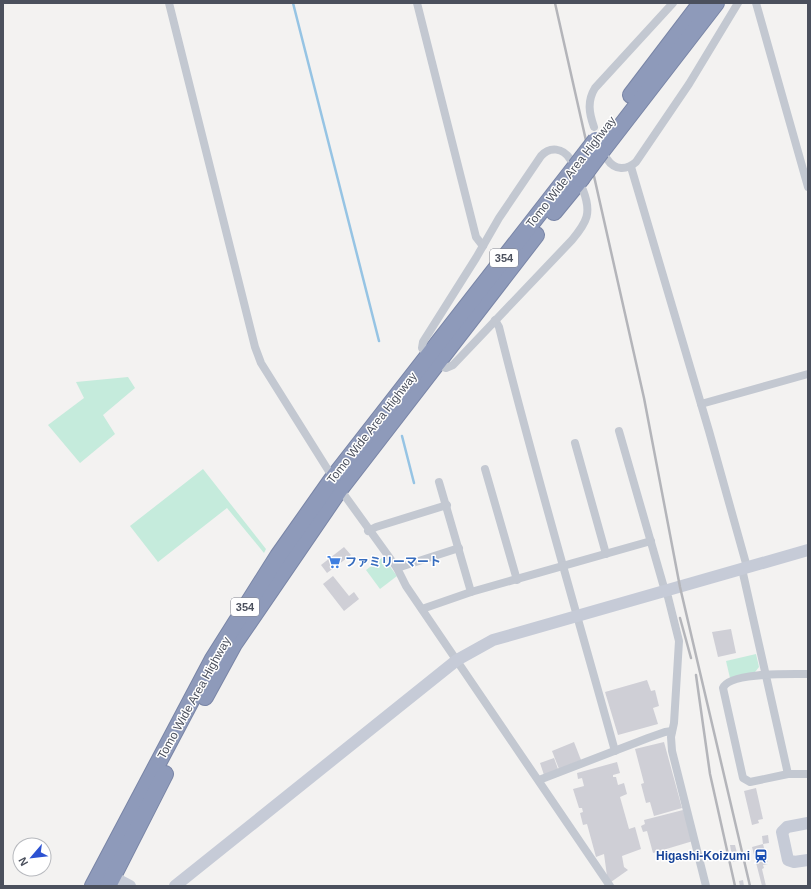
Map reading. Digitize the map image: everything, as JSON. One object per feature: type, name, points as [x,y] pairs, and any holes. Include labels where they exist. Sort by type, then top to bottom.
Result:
[{"type":"highway","name":"Tomo Wide Area Highway","points":[[600,145],[701,3]]},
{"type":"highway","name":"Tomo Wide Area Highway","points":[[93,886],[213,659],[274,562],[577,173],[716,3]]},
{"type":"highway","name":"Tomo Wide Area Highway","points":[[110,882],[188,727],[234,644],[336,484]]},
{"type":"street","points":[[169,3],[255,347],[261,363],[336,484],[368,531],[397,568],[422,609],[610,886]]},
{"type":"street","points":[[416,3],[476,238],[483,246]]},
{"type":"street","points":[[673,3],[595,88],[591,97],[589,107],[600,145],[612,164],[620,168],[631,166],[639,158],[689,84],[738,3]]},
{"type":"street","points":[[756,3],[808,187]]},
{"type":"street","points":[[550,150],[564,152],[577,173],[588,206],[587,217],[583,227],[550,264],[453,365],[446,368],[432,360],[422,348],[423,342],[499,218],[541,156],[550,150]]},
{"type":"street","points":[[631,166],[701,404],[744,568],[765,674],[788,774]]},
{"type":"street","points":[[495,320],[499,327],[531,456],[564,565],[615,751]]},
{"type":"street","points":[[701,404],[808,374]]},
{"type":"street","points":[[619,431],[668,597],[679,641],[671,742],[675,765],[706,886]]},
{"type":"street","points":[[575,443],[606,554]]},
{"type":"street","points":[[485,469],[517,580]]},
{"type":"street","points":[[439,482],[471,592]]},
{"type":"street","points":[[368,531],[446,505]]},
{"type":"street","points":[[422,609],[471,592],[651,541]]},
{"type":"street","points":[[397,568],[459,548]]},
{"type":"street","points":[[175,886],[457,660],[493,640],[808,550]]},
{"type":"street","points":[[808,674],[765,674],[728,682],[723,688],[743,778],[750,782],[788,774],[808,774]]},
{"type":"street","points":[[539,780],[665,732],[672,731]]},
{"type":"street","points":[[808,823],[787,827],[782,832],[788,860],[794,862],[808,860]]},
{"type":"street","points":[[110,882],[130,886]]},
{"type":"green space","points":[[128,377],[135,388],[103,415],[115,434],[80,463],[48,425],[84,398],[76,382]]},
{"type":"green space","points":[[203,469],[266,549],[264,553],[227,508],[158,562],[130,526]]},
{"type":"green space","points":[[383,557],[397,576],[380,589],[366,570]]},
{"type":"green space","points":[[756,654],[759,667],[755,672],[730,678],[726,661]]},
{"type":"building","points":[[344,547],[351,555],[327,573],[321,565]]},
{"type":"building","points":[[333,576],[349,596],[354,592],[359,599],[344,611],[323,584]]},
{"type":"building","points":[[731,629],[736,653],[718,657],[712,632]]},
{"type":"building","points":[[647,680],[651,691],[655,690],[659,706],[653,708],[658,724],[618,735],[605,692]]},
{"type":"building","points":[[574,742],[581,760],[559,769],[552,751]]},
{"type":"building","points":[[664,742],[682,808],[654,816],[650,802],[646,803],[641,784],[644,783],[635,749]]},
{"type":"building","points":[[554,758],[558,769],[544,775],[540,763]]},
{"type":"building","points":[[617,762],[620,773],[613,775],[613,777],[616,777],[618,785],[624,783],[627,794],[620,797],[629,829],[635,827],[641,849],[622,856],[624,867],[628,870],[611,882],[607,876],[604,854],[596,857],[587,824],[583,825],[580,813],[583,812],[582,808],[579,808],[573,789],[584,786],[582,778],[578,779],[577,773]]},
{"type":"building","points":[[756,788],[763,819],[758,820],[759,823],[752,825],[744,791]]},
{"type":"building","points":[[683,810],[693,841],[653,853],[647,831],[643,832],[641,826],[645,824],[644,820]]},
{"type":"building","points":[[768,835],[769,843],[763,844],[762,836]]},
{"type":"building","points":[[763,844],[768,864],[763,865],[764,868],[762,869],[766,886],[762,886],[752,847]]},
{"type":"building","points":[[730,845],[735,845],[739,861],[733,862]]},
{"type":"building","points":[[743,880],[744,886],[740,886],[739,881]]},
{"type":"waterway","points":[[293,3],[379,341]]},
{"type":"waterway","points":[[402,436],[414,483]]},
{"type":"railway","points":[[555,3],[644,398],[680,587],[750,886]]},
{"type":"railway","points":[[680,618],[691,658]]},
{"type":"railway","points":[[696,675],[710,774],[735,886]]},
{"type":"place","name":"ファミリーマート","points":[[334,562]]},
{"type":"place","name":"Higashi-Koizumi","points":[[761,856]]}]
